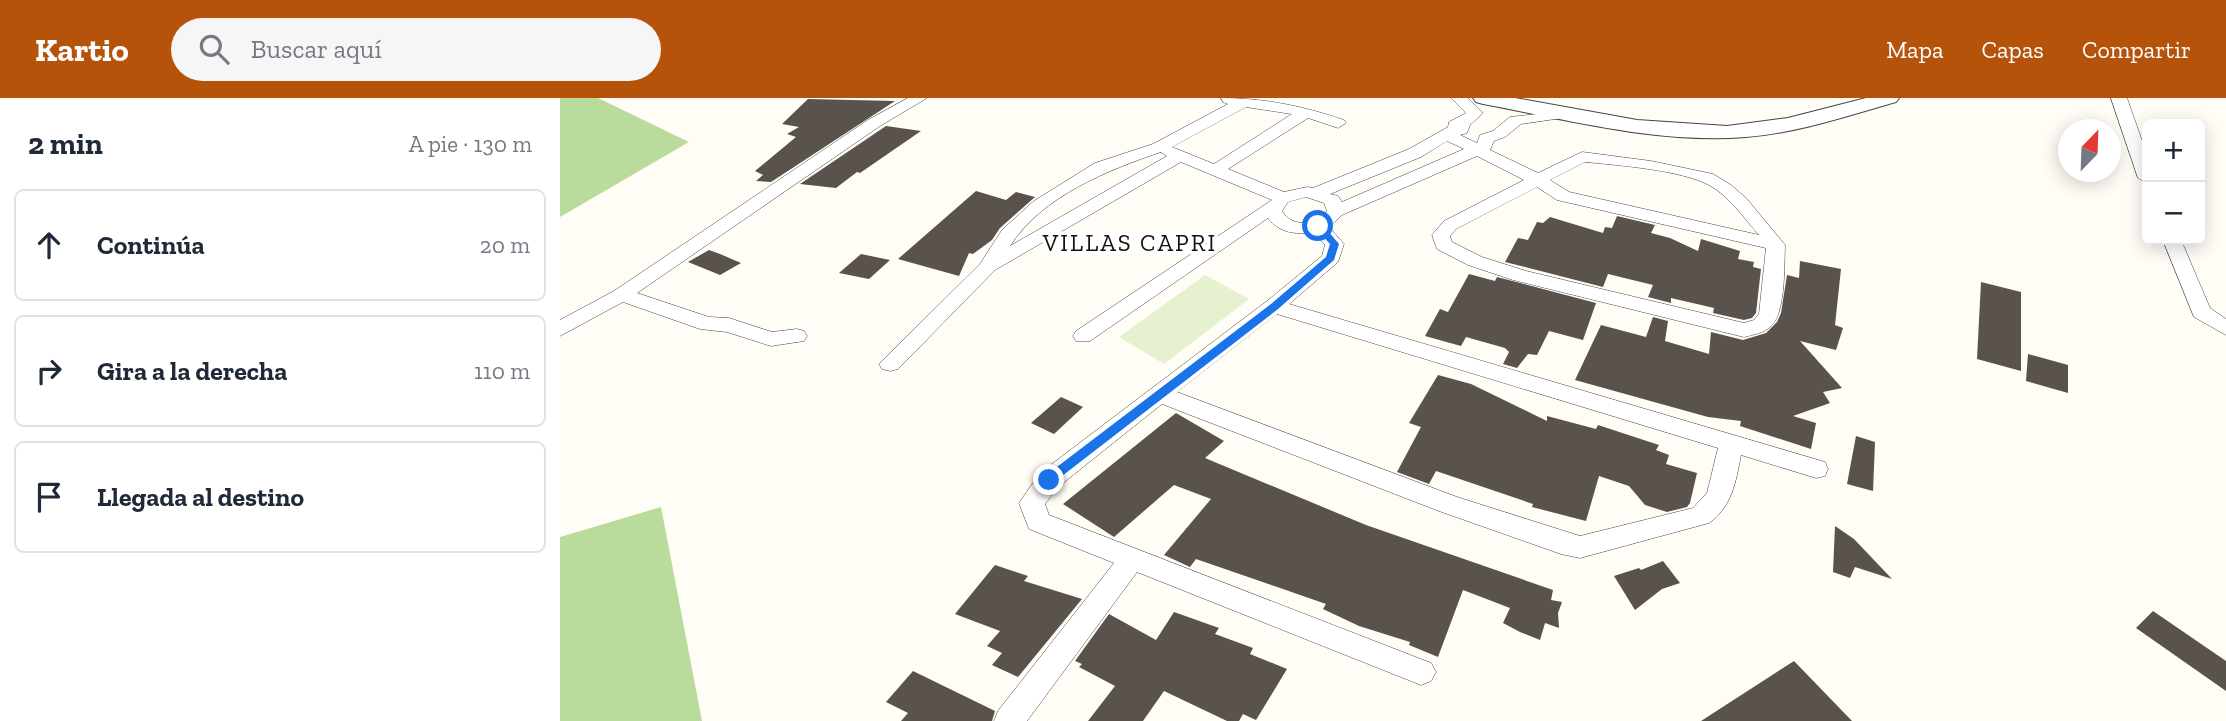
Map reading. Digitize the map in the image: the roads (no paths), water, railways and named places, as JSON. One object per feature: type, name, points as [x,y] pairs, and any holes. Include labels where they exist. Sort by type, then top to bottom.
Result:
[{"type":"street","points":[[560,329],[621,295],[874,124],[919,98]]},
{"type":"street","points":[[1221,98],[1306,112],[1338,123]]},
{"type":"street","points":[[1459,98],[1538,180],[1563,196],[1776,245]]},
{"type":"street","points":[[1083,336],[1278,202],[1296,193],[1316,193],[1484,123],[1571,113],[1686,131],[1729,132],[1777,127],[1889,98]]},
{"type":"street","points":[[2119,98],[2142,164]]},
{"type":"street","points":[[890,364],[987,268],[1009,234],[1040,205],[1101,167],[1159,147],[1243,102]]},
{"type":"street","points":[[1214,171],[1306,112]]},
{"type":"street","points":[[1278,202],[1275,217],[1287,226],[1318,226],[1333,217],[1336,211],[1484,123]]},
{"type":"street","points":[[1159,147],[1278,202]]},
{"type":"street","points":[[987,268],[1180,156]]},
{"type":"street","points":[[1582,157],[1697,175],[1716,182],[1743,205],[1776,245],[1769,316],[1760,325],[1744,330],[1520,276],[1475,261],[1444,245],[1441,235],[1450,225],[1582,157]]},
{"type":"street","points":[[1316,193],[1332,200],[1336,211]]},
{"type":"street","points":[[1318,226],[1335,244],[1331,258],[1161,395],[1049,480],[1032,503],[1038,522],[1421,673]]},
{"type":"street","points":[[2174,245],[2201,312],[2226,328]]},
{"type":"street","points":[[621,295],[707,324],[729,326],[771,339],[797,336]]},
{"type":"street","points":[[1274,306],[1816,469]]},
{"type":"street","points":[[2201,312],[2226,312]]},
{"type":"street","points":[[1161,395],[1447,504],[1580,547],[1700,516],[1710,511],[1717,503],[1731,444]]},
{"type":"street","points":[[1009,721],[1133,558]]},
{"type":"district","name":"VILLAS CAPRI","points":[[1130,243]]}]
